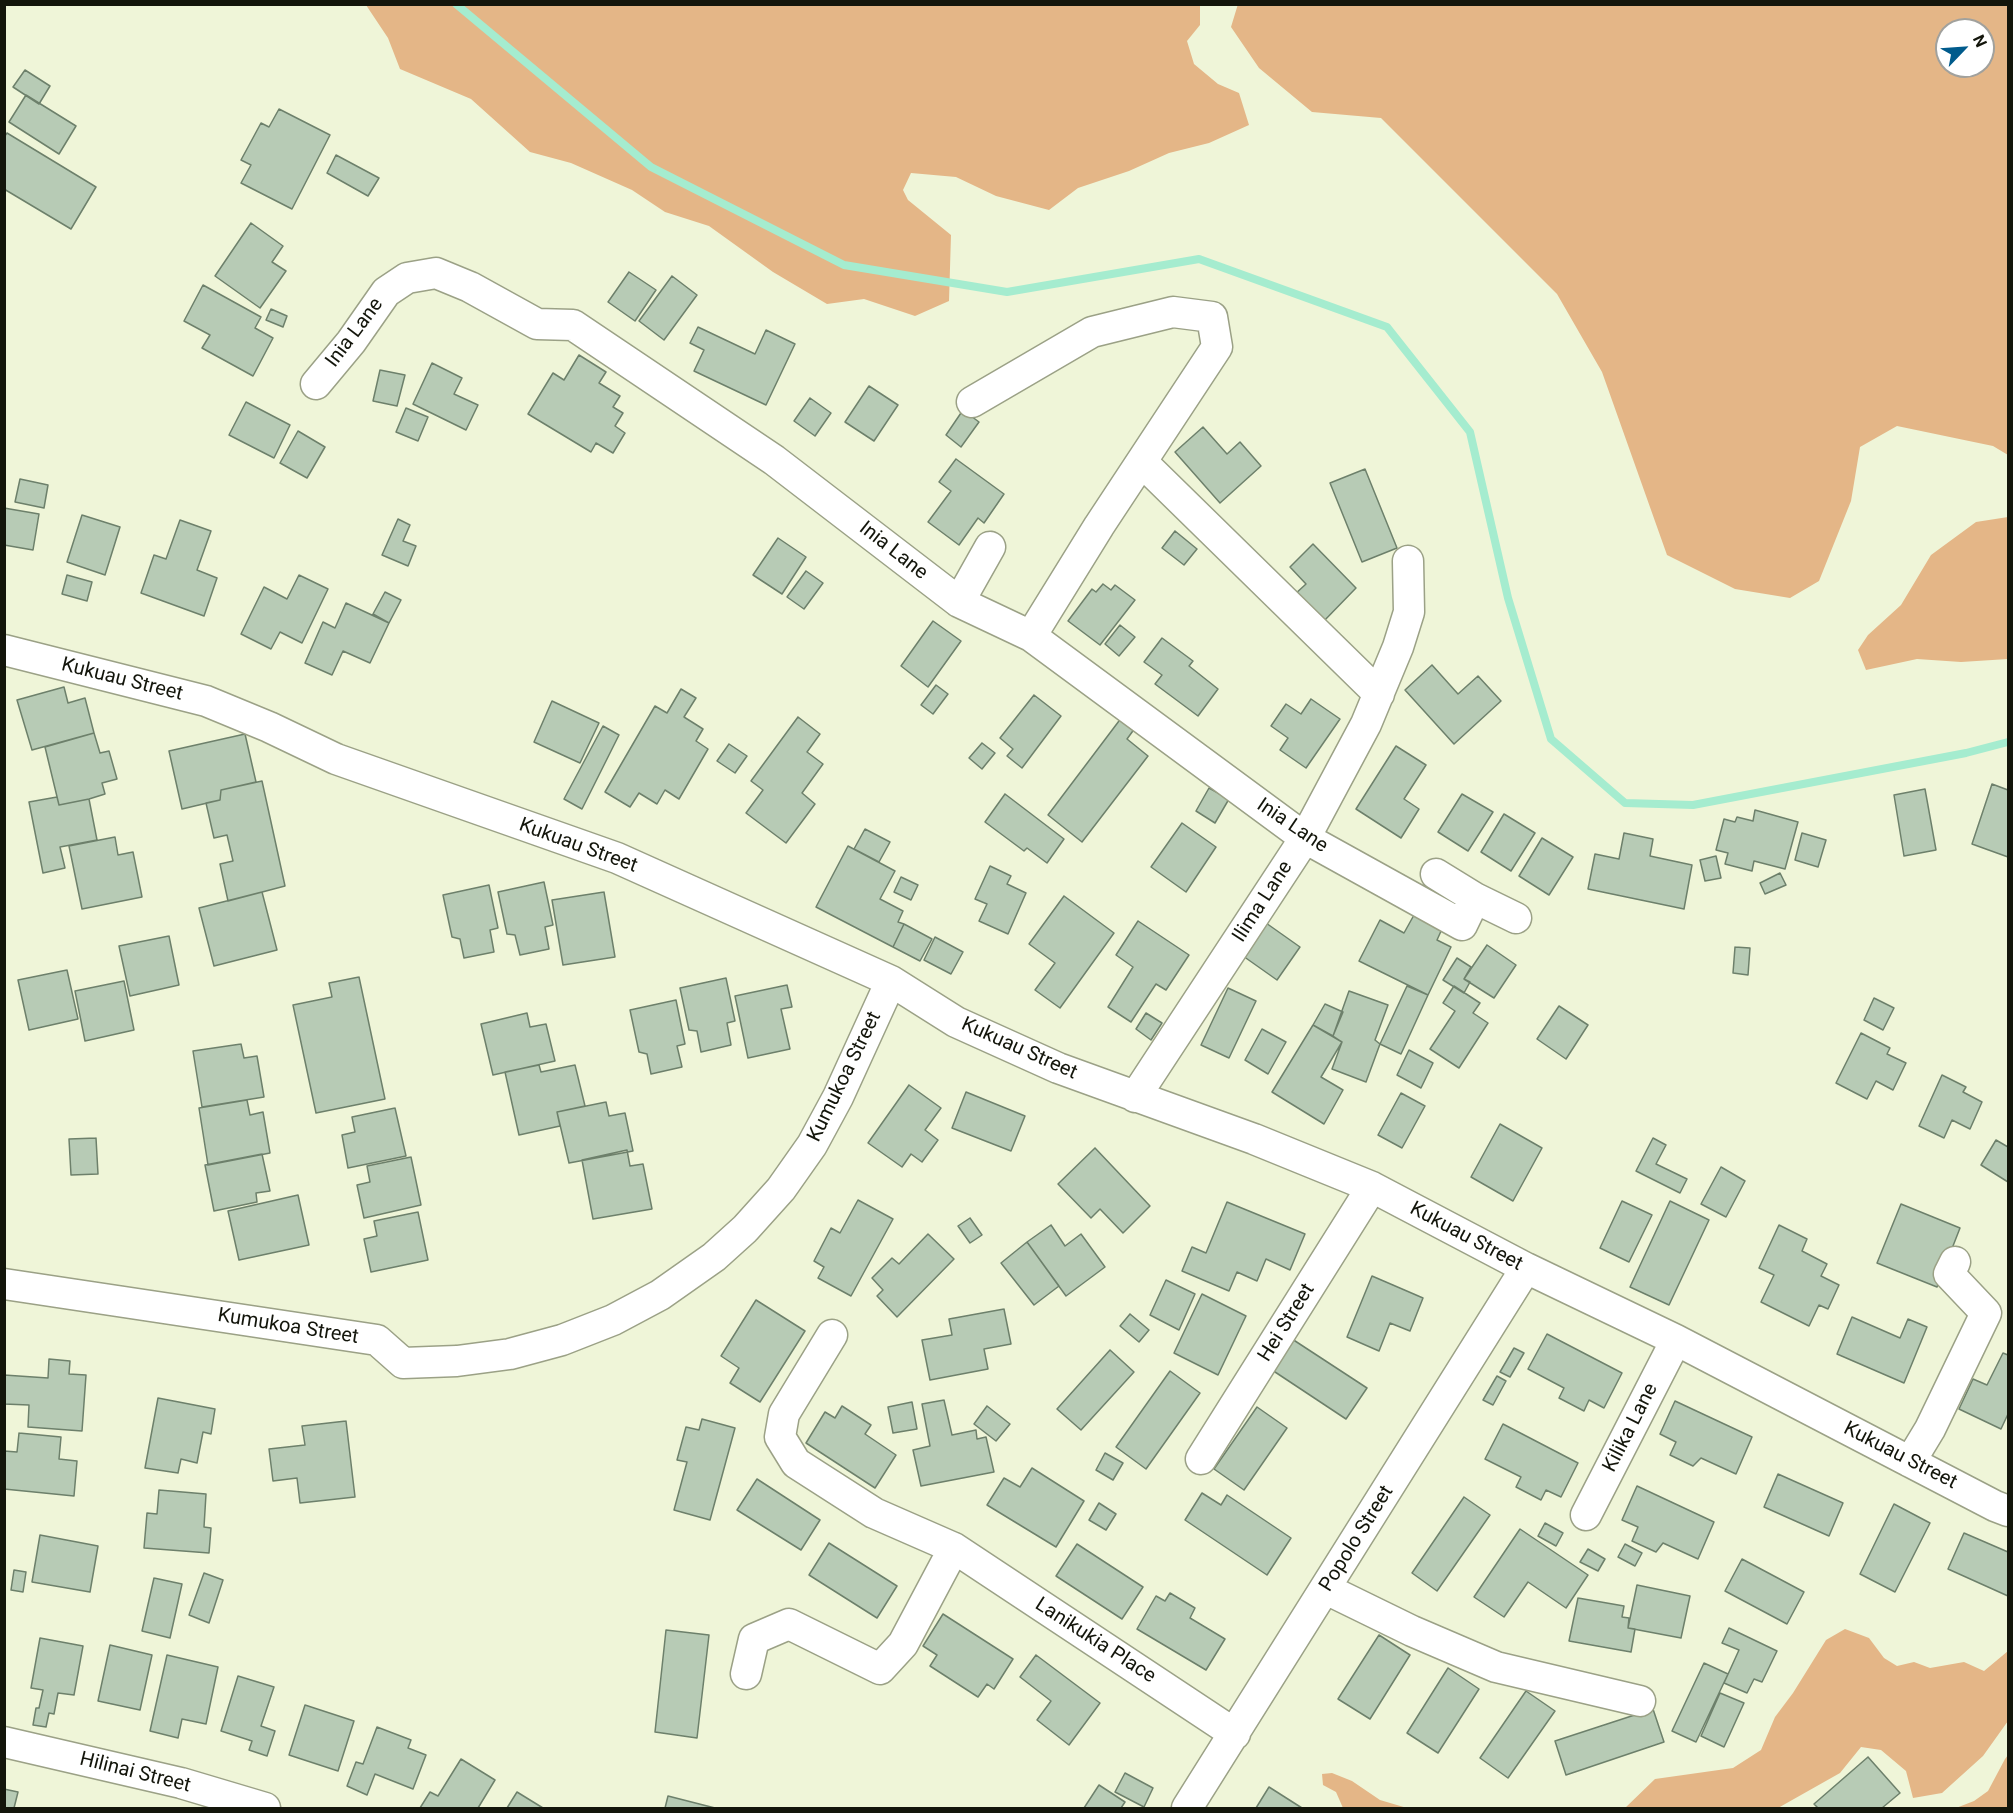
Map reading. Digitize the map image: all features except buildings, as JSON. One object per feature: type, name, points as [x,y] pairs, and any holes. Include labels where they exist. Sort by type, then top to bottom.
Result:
[{"type":"street","name":"Inia Lane","points":[[316,384],[351,342],[386,292],[407,278],[436,273],[470,287],[537,324],[573,325],[774,460],[959,602],[1031,636],[1305,838],[1462,925],[1475,898]]},
{"type":"street","points":[[972,402],[1092,332],[1173,312],[1212,317],[1217,347],[1099,526],[1031,636]]},
{"type":"street","points":[[1142,462],[1379,694]]},
{"type":"street","points":[[959,602],[990,547]]},
{"type":"street","name":"Ilima Lane","points":[[1135,1097],[1305,838],[1366,724],[1398,647],[1409,612],[1408,561]]},
{"type":"street","name":"Kukuau Street","points":[[4,650],[206,701],[336,759],[617,858],[891,981],[956,1022],[1058,1068],[1254,1139],[1372,1188],[1526,1268],[1676,1340],[2008,1511]]},
{"type":"street","points":[[1436,874],[1475,898],[1515,918]]},
{"type":"street","name":"Kumukoa Street","points":[[4,1284],[377,1340],[403,1363],[457,1361],[510,1354],[562,1340],[613,1320],[660,1295],[714,1257],[781,1189],[812,1145],[838,1097],[891,981]]},
{"type":"street","name":"Hei Street","points":[[1201,1459],[1372,1188]]},
{"type":"street","points":[[1910,1462],[1930,1429],[1986,1313],[1949,1274],[1955,1262]]},
{"type":"street","name":"Popolo Street","points":[[1187,1809],[1526,1268]]},
{"type":"street","name":"Lanikukia Place","points":[[832,1335],[784,1414],[780,1437],[796,1463],[874,1513],[954,1548],[1235,1734]]},
{"type":"street","name":"Kilika Lane","points":[[1586,1515],[1676,1340]]},
{"type":"street","points":[[746,1674],[754,1639],[789,1624],[880,1669],[903,1644],[954,1548]]},
{"type":"street","points":[[1326,1589],[1412,1631],[1496,1668],[1640,1701]]},
{"type":"street","name":"Hilinai Street","points":[[4,1742],[181,1783],[265,1809]]},
{"type":"shaded area","points":[[1238,4],[2008,5],[2008,455],[1993,446],[1897,426],[1860,447],[1851,501],[1819,581],[1790,598],[1735,589],[1667,555],[1602,372],[1557,294],[1381,118],[1312,112],[1259,68],[1231,27]]},
{"type":"shaded area","points":[[366,5],[1200,5],[1200,25],[1187,41],[1194,64],[1218,84],[1239,93],[1249,125],[1209,143],[1169,153],[1129,171],[1078,188],[1049,210],[996,196],[956,177],[911,173],[903,190],[908,200],[951,235],[949,301],[915,316],[864,299],[827,304],[773,272],[709,226],[665,212],[632,190],[571,163],[530,152],[471,99],[400,69],[388,38]]},
{"type":"shaded area","points":[[2008,517],[2008,659],[1961,662],[1917,659],[1866,670],[1858,650],[1868,635],[1901,605],[1931,555],[1976,522]]},
{"type":"shaded area","points":[[1845,1629],[1869,1638],[1884,1658],[1897,1666],[1914,1662],[1930,1668],[1964,1662],[1984,1671],[2008,1651],[2008,1721],[1983,1756],[1942,1793],[1913,1798],[1906,1771],[1881,1750],[1861,1747],[1840,1773],[1778,1808],[1625,1808],[1655,1779],[1733,1768],[1761,1750],[1775,1717],[1826,1640]]},
{"type":"shaded area","points":[[2008,1755],[2008,1808],[1956,1808],[1974,1801],[1988,1791]]},
{"type":"shaded area","points":[[1332,1773],[1352,1781],[1380,1800],[1407,1808],[1343,1808],[1336,1792],[1323,1785],[1322,1774]]},
{"type":"waterway","points":[[456,4],[651,167],[844,265],[1007,292],[1199,259],[1387,327],[1470,432],[1508,598],[1551,739],[1625,803],[1693,805],[1966,753],[2008,742]]}]
